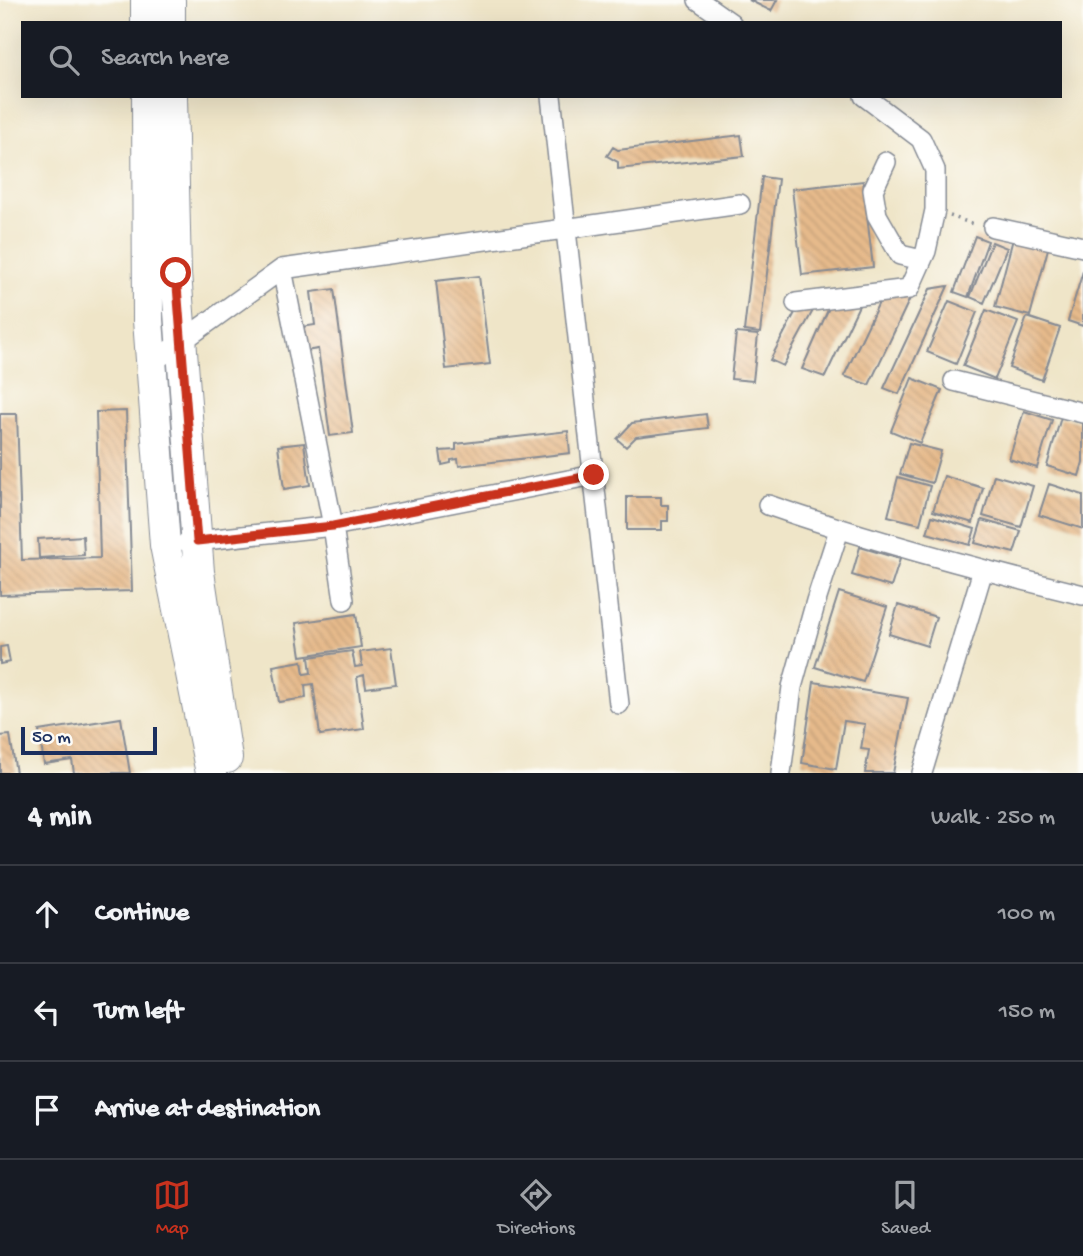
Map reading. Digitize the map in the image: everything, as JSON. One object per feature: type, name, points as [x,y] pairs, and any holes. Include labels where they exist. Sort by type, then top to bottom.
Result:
[{"type":"main road","points":[[146,0],[146,21]]},
{"type":"main road","points":[[170,0],[170,21]]},
{"type":"main road","points":[[147,98],[148,320],[165,545],[211,773]]},
{"type":"main road","points":[[172,98],[176,273],[199,572],[230,773]]},
{"type":"street","points":[[698,0],[728,21]]},
{"type":"street","points":[[551,98],[619,704]]},
{"type":"street","points":[[796,303],[909,289],[922,260],[936,210],[935,170],[921,139],[867,98]]},
{"type":"street","points":[[886,162],[873,190],[877,215],[900,255],[922,260]]},
{"type":"street","points":[[152,362],[282,269],[740,204]]},
{"type":"street","points":[[993,227],[1083,247]]},
{"type":"street","points":[[282,269],[333,526],[344,600]]},
{"type":"street","points":[[954,381],[1083,413]]},
{"type":"street","points":[[165,545],[333,526],[594,475]]},
{"type":"street","points":[[768,505],[839,530],[1083,595]]},
{"type":"street","points":[[781,773],[792,687],[839,530]]},
{"type":"street","points":[[922,773],[983,570]]},
{"type":"path","points":[[936,210],[965,222],[993,227]]},
{"type":"building","points":[[749,0],[777,0],[771,11]]},
{"type":"building","points":[[741,135],[744,156],[618,169],[618,162],[607,156],[613,147],[618,150]]},
{"type":"building","points":[[762,177],[778,179],[760,333],[744,331]]},
{"type":"building","points":[[863,181],[873,267],[802,275],[792,189]]},
{"type":"building","points":[[1014,235],[1049,245],[1030,316],[995,307]]},
{"type":"building","points":[[975,236],[988,241],[968,297],[954,292]]},
{"type":"building","points":[[992,242],[1007,248],[984,303],[970,297]]},
{"type":"building","points":[[1083,271],[1083,326],[1068,321]]},
{"type":"building","points":[[479,276],[490,364],[446,369],[436,281]]},
{"type":"building","points":[[948,286],[899,394],[884,388],[930,289]]},
{"type":"building","points":[[334,289],[353,433],[330,436],[318,349],[305,351],[302,327],[315,325],[311,292]]},
{"type":"building","points":[[913,292],[869,385],[844,376],[882,296]]},
{"type":"building","points":[[863,297],[825,377],[802,369],[831,303]]},
{"type":"building","points":[[949,301],[977,312],[956,364],[927,352]]},
{"type":"building","points":[[816,305],[783,366],[770,360],[798,307]]},
{"type":"building","points":[[986,310],[1018,322],[995,379],[963,366]]},
{"type":"building","points":[[1027,317],[1060,328],[1042,380],[1009,368]]},
{"type":"building","points":[[736,333],[758,335],[753,381],[731,379]]},
{"type":"building","points":[[912,378],[942,390],[920,443],[891,431]]},
{"type":"building","points":[[126,411],[132,591],[0,595],[0,414],[17,414],[22,560],[100,558],[96,412]]},
{"type":"building","points":[[1024,411],[1052,420],[1037,468],[1009,459]]},
{"type":"building","points":[[706,414],[708,428],[636,437],[626,447],[617,439],[632,423]]},
{"type":"building","points":[[1061,417],[1083,423],[1083,462],[1079,476],[1047,466]]},
{"type":"building","points":[[568,431],[570,453],[459,466],[458,459],[442,465],[440,451],[456,450],[456,444]]},
{"type":"building","points":[[304,443],[310,485],[284,489],[278,446]]},
{"type":"building","points":[[909,443],[941,451],[932,483],[900,474]]},
{"type":"building","points":[[994,475],[1033,486],[1021,527],[983,516]]},
{"type":"building","points":[[944,476],[983,488],[973,523],[933,511]]},
{"type":"building","points":[[898,477],[930,486],[920,524],[888,516]]},
{"type":"building","points":[[1049,484],[1083,495],[1083,529],[1039,515]]},
{"type":"building","points":[[627,497],[661,497],[661,505],[668,505],[668,521],[662,521],[662,530],[627,530]]},
{"type":"building","points":[[932,516],[975,529],[970,545],[927,533]]},
{"type":"building","points":[[982,520],[1021,531],[1014,553],[975,543]]},
{"type":"building","points":[[83,536],[84,555],[39,558],[38,539]]},
{"type":"building","points":[[860,547],[900,559],[891,587],[852,575]]},
{"type":"building","points":[[839,592],[887,607],[863,682],[815,667]]},
{"type":"building","points":[[898,605],[936,617],[927,646],[889,634]]},
{"type":"building","points":[[356,614],[361,647],[301,656],[296,623]]},
{"type":"building","points":[[7,646],[10,662],[0,664],[0,647]]},
{"type":"building","points":[[391,648],[396,684],[366,688],[364,675],[357,677],[364,729],[320,735],[313,684],[305,685],[306,698],[279,702],[273,666],[302,661],[304,674],[311,673],[309,657],[352,651],[355,667],[362,666],[360,652]]},
{"type":"building","points":[[814,682],[908,698],[893,773],[865,773],[869,750],[861,749],[865,724],[844,721],[836,769],[802,763]]},
{"type":"building","points":[[121,718],[130,773],[74,773],[72,760],[44,764],[39,731]]},
{"type":"building","points":[[10,735],[16,773],[0,773],[0,736]]},
{"type":"route","points":[[176,273],[197,541],[333,526],[594,475]]}]
